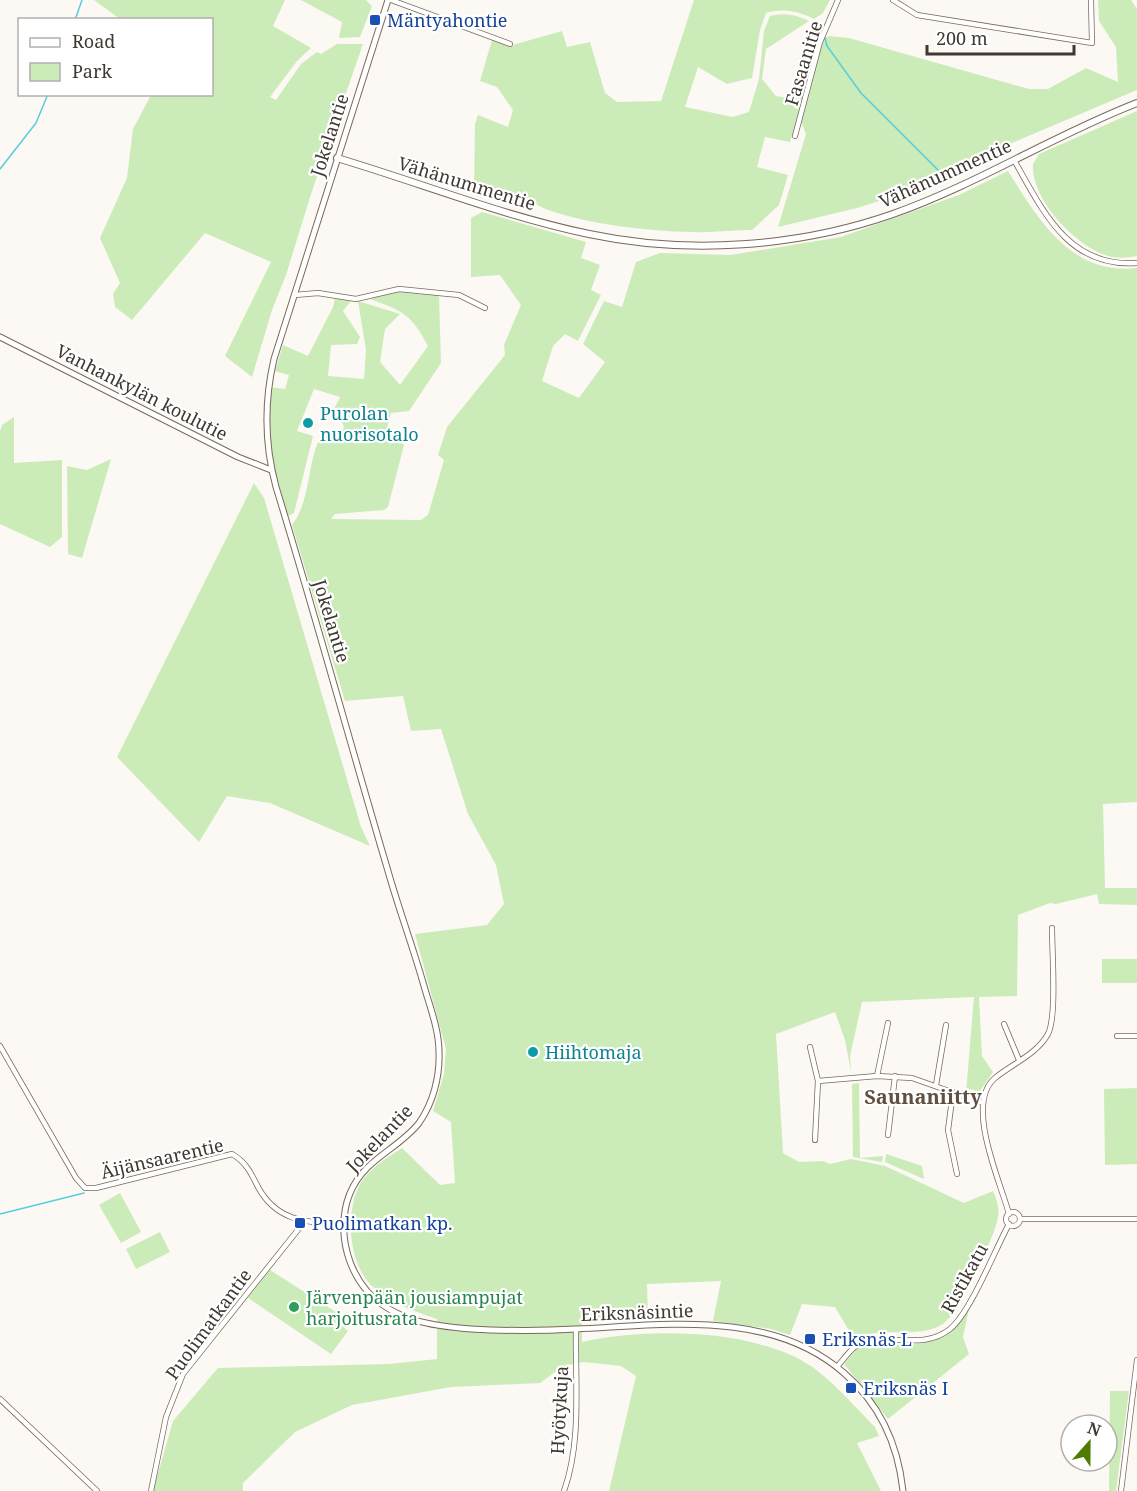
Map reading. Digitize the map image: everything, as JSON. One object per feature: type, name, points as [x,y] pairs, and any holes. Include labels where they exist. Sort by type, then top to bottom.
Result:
[{"type":"main road","name":"Vähänummentie","points":[[337,158],[489,207],[590,234],[679,244],[761,242],[803,238],[851,228],[941,195],[1064,134],[1134,105]]},
{"type":"street","points":[[389,0],[510,44]]},
{"type":"street","name":"Jokelantie","points":[[343,1224],[356,1182],[369,1166],[418,1124],[430,1104],[438,1071],[439,1050],[431,1011],[271,470],[266,434],[267,389],[337,158],[389,0]]},
{"type":"street","name":"Fasaanitie","points":[[795,136],[820,42],[838,0]]},
{"type":"street","points":[[893,0],[917,15],[1092,43],[1091,0]]},
{"type":"street","points":[[1014,160],[1048,219],[1076,247],[1108,262],[1137,263]]},
{"type":"street","points":[[295,295],[318,293],[356,299],[399,289],[459,295],[485,308]]},
{"type":"street","name":"Vanhankylän koulutie","points":[[0,337],[238,457],[271,470]]},
{"type":"street","points":[[1009,1214],[993,1170],[983,1103],[986,1089],[993,1080],[1040,1046],[1050,1030],[1052,928]]},
{"type":"street","points":[[877,1076],[888,1023]]},
{"type":"street","points":[[936,1085],[946,1024]]},
{"type":"street","points":[[1004,1024],[1019,1060]]},
{"type":"street","points":[[1117,1036],[1137,1036]]},
{"type":"street","name":"Äijänsaarentie","points":[[0,1046],[76,1178],[85,1188],[96,1188],[232,1154],[248,1167],[271,1207],[279,1213],[305,1221],[343,1224]]},
{"type":"street","points":[[810,1047],[818,1081],[815,1140]]},
{"type":"street","points":[[818,1081],[895,1076],[936,1085],[983,1103]]},
{"type":"street","points":[[888,1136],[895,1076]]},
{"type":"street","points":[[953,1092],[948,1130],[957,1174]]},
{"type":"street","points":[[1015,1212],[1020,1219],[1016,1226],[1009,1224],[1006,1218],[1015,1212]]},
{"type":"street","points":[[1020,1219],[1137,1220]]},
{"type":"street","name":"Puolimatkantie","points":[[151,1491],[166,1417],[183,1374],[305,1221]]},
{"type":"street","name":"Eriksnäsintie","points":[[343,1224],[345,1248],[358,1278],[375,1299],[394,1313],[409,1319],[458,1328],[508,1331],[677,1324],[722,1326],[764,1332],[795,1341],[837,1366],[860,1387],[876,1407],[889,1432],[903,1491]]},
{"type":"street","name":"Ristikatu","points":[[837,1366],[855,1347],[865,1342],[918,1342],[948,1331],[964,1311],[1009,1224]]},
{"type":"street","name":"Hyötykuja","points":[[564,1491],[568,1478],[575,1423],[576,1329]]},
{"type":"street","points":[[1121,1491],[1137,1360]]},
{"type":"street","points":[[0,1399],[97,1491]]},
{"type":"green space","points":[[94,0],[285,0],[273,26],[311,48],[297,61],[270,97],[276,100],[301,64],[317,52],[321,54],[337,44],[363,44],[311,194],[286,275],[272,310],[252,377],[225,356],[271,262],[205,233],[132,320],[115,307],[113,294],[120,283],[100,238],[127,178],[133,129],[150,96],[213,96],[213,18],[119,18]]},
{"type":"green space","points":[[301,0],[366,0],[372,6],[360,37],[339,38],[342,22]]},
{"type":"green space","points":[[694,0],[830,0],[823,13],[814,19],[790,11],[766,13],[760,30],[752,78],[727,84],[698,67],[685,107],[733,117],[749,112],[759,79],[764,31],[770,16],[790,15],[809,21],[766,49],[762,79],[776,96],[788,98],[802,87],[806,91],[790,142],[765,137],[757,167],[788,175],[779,205],[752,230],[693,232],[619,226],[583,220],[548,210],[501,190],[485,193],[474,191],[475,124],[478,115],[508,127],[513,110],[497,87],[480,81],[492,40],[509,46],[562,31],[567,47],[590,42],[605,93],[617,102],[661,101]]},
{"type":"green space","points":[[1098,0],[1131,0],[1137,9],[1137,90],[1014,142],[939,182],[857,208],[778,227],[806,134],[801,122],[823,39],[829,36],[849,38],[1029,89],[1048,89],[1086,68],[1118,82],[1116,47],[1099,21]]},
{"type":"green space","points":[[1137,111],[1137,256],[1113,257],[1080,241],[1056,218],[1039,191],[1034,177],[1033,164],[1039,154]]},
{"type":"green space","points":[[1008,171],[1045,225],[1075,253],[1093,263],[1114,268],[1137,268],[1137,802],[1103,804],[1105,888],[1137,888],[1137,905],[1099,904],[1097,894],[1056,904],[1050,903],[1018,915],[1017,996],[979,997],[982,1056],[993,1072],[975,1098],[972,1097],[974,1090],[970,1089],[968,1094],[966,1093],[974,997],[862,1002],[850,1056],[851,1072],[845,1040],[835,1012],[776,1034],[783,1153],[799,1162],[823,1161],[830,1164],[851,1159],[885,1166],[964,1203],[993,1191],[998,1210],[994,1231],[957,1307],[943,1324],[922,1331],[876,1333],[854,1339],[835,1307],[802,1304],[790,1335],[771,1329],[713,1321],[721,1281],[647,1284],[648,1320],[582,1323],[582,1342],[640,1334],[705,1335],[738,1339],[796,1357],[826,1378],[875,1427],[879,1436],[857,1443],[881,1491],[609,1491],[636,1376],[621,1366],[584,1362],[563,1366],[540,1383],[451,1387],[352,1405],[295,1432],[243,1483],[243,1491],[153,1491],[173,1421],[218,1368],[390,1364],[437,1359],[437,1319],[402,1306],[386,1297],[363,1275],[353,1250],[352,1208],[355,1195],[364,1178],[402,1148],[440,1185],[455,1183],[451,1122],[433,1111],[444,1074],[446,1049],[415,934],[487,925],[504,904],[496,865],[468,814],[441,729],[411,731],[403,696],[345,701],[292,525],[303,504],[313,458],[321,436],[339,441],[344,427],[340,417],[332,413],[340,397],[314,389],[297,431],[313,436],[294,513],[288,516],[274,472],[269,423],[269,387],[285,389],[289,375],[275,371],[283,345],[308,356],[333,307],[335,298],[351,301],[343,311],[360,337],[357,344],[331,345],[328,376],[364,379],[366,350],[358,301],[400,314],[385,329],[380,362],[400,385],[428,346],[411,320],[405,315],[370,299],[400,290],[439,295],[441,363],[409,411],[391,413],[387,429],[404,445],[388,507],[384,510],[335,514],[331,519],[421,520],[428,515],[444,460],[438,455],[447,427],[505,355],[504,345],[521,305],[500,275],[471,277],[471,218],[482,212],[586,242],[581,258],[600,265],[591,290],[601,295],[578,341],[565,334],[553,346],[542,381],[579,398],[605,362],[583,344],[604,301],[622,307],[636,262],[660,253],[731,255],[841,237],[959,195]]},
{"type":"green space","points":[[14,417],[14,463],[62,460],[62,537],[50,547],[0,524],[0,431],[2,425]]},
{"type":"green space","points":[[111,459],[82,558],[68,554],[67,466],[87,470]]},
{"type":"green space","points":[[254,483],[264,498],[361,827],[370,846],[270,803],[227,796],[199,842],[117,757]]},
{"type":"green space","points":[[1102,959],[1137,959],[1137,983],[1102,983]]},
{"type":"green space","points":[[859,1083],[860,1158],[883,1156],[882,1162],[853,1157],[852,1084]]},
{"type":"green space","points":[[1137,1088],[1137,1164],[1105,1165],[1104,1089]]},
{"type":"green space","points":[[886,1154],[922,1166],[924,1179],[885,1162]]},
{"type":"green space","points":[[120,1193],[141,1232],[121,1243],[99,1205]]},
{"type":"green space","points":[[160,1232],[170,1252],[136,1269],[126,1249]]},
{"type":"green space","name":"Järvenpään jousiampujat harjoitusrata","points":[[270,1270],[342,1316],[341,1325],[348,1331],[331,1354],[248,1298]]},
{"type":"green space","points":[[969,1309],[963,1337],[969,1354],[888,1419],[844,1364],[856,1350],[865,1345],[902,1345],[935,1340],[953,1329]]},
{"type":"green space","points":[[1110,1391],[1129,1391],[1119,1468],[1119,1413],[1110,1413]]},
{"type":"green space","points":[[1109,1473],[1118,1473],[1116,1491],[1109,1491]]},
{"type":"waterway","points":[[76,18],[82,0]]},
{"type":"waterway","points":[[825,38],[827,46],[861,93],[940,172]]},
{"type":"waterway","points":[[0,169],[36,123],[47,96]]},
{"type":"waterway","points":[[0,1214],[84,1193]]},
{"type":"place","name":"Mäntyahontie","points":[[375,20]]},
{"type":"place","name":"Purolan nuorisotalo","points":[[308,423]]},
{"type":"place","name":"Hiihtomaja","points":[[533,1052]]},
{"type":"place","name":"Puolimatkan kp.","points":[[300,1223]]},
{"type":"place","name":"Järvenpään jousiampujat harjoitusrata","points":[[294,1307]]},
{"type":"place","name":"Eriksnäs L","points":[[810,1339]]},
{"type":"place","name":"Eriksnäs I","points":[[851,1388]]},
{"type":"district","name":"Saunaniitty","points":[[923,1096]]}]
